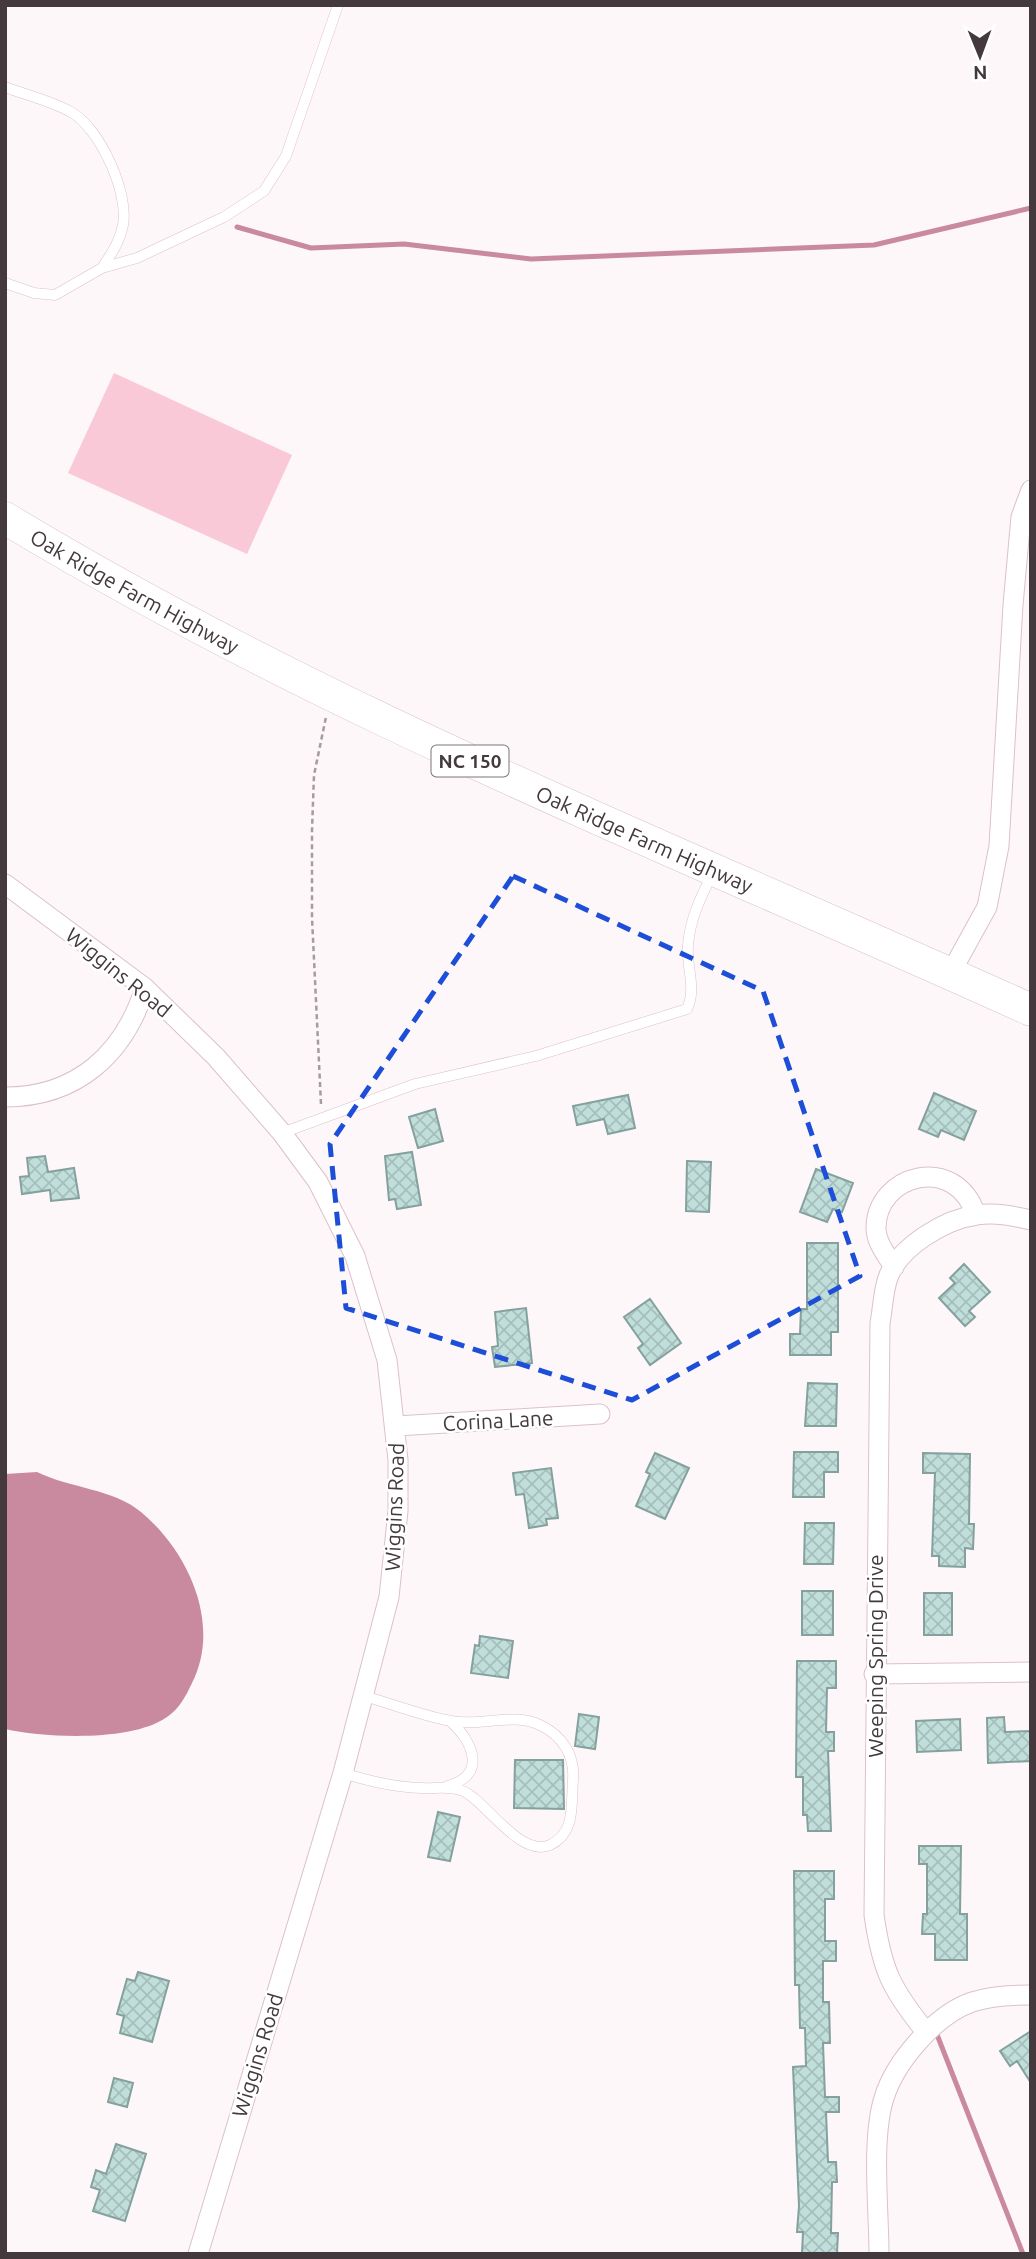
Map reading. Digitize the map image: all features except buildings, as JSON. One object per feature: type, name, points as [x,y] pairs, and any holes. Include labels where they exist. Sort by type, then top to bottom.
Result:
[{"type":"main road","name":"Oak Ridge Farm Highway","points":[[5,518],[197,627],[531,791],[1031,1010]]},
{"type":"street","points":[[950,974],[986,907],[999,846],[1013,605],[1021,517],[1031,490]]},
{"type":"street","name":"Wiggins Road","points":[[5,884],[145,988],[216,1057],[282,1133],[318,1182],[355,1256],[379,1328],[396,1426],[398,1511],[394,1562],[379,1642],[343,1773],[198,2254]]},
{"type":"street","points":[[5,1097],[18,1097],[73,1082],[107,1059],[136,1019],[145,988]]},
{"type":"street","points":[[894,1268],[878,1242],[876,1228],[879,1211],[891,1192],[911,1180],[932,1177],[948,1180],[959,1184],[971,1199],[976,1214]]},
{"type":"street","name":"Weeping Spring Drive","points":[[926,2032],[902,2003],[881,1960],[874,1915],[874,1674],[880,1323],[889,1275],[901,1256],[937,1228],[976,1214],[1008,1214],[1031,1220]]},
{"type":"street","name":"Corina Lane","points":[[396,1426],[600,1414]]},
{"type":"street","points":[[874,1674],[1031,1672]]},
{"type":"street","points":[[879,2254],[878,2133],[883,2099],[898,2067],[926,2032],[971,2003],[1009,1995],[1031,1995]]},
{"type":"lane","points":[[5,284],[34,293],[55,295],[102,268],[138,258],[224,217],[264,191],[286,156],[338,5]]},
{"type":"lane","points":[[5,87],[72,112],[89,127],[107,156],[122,195],[123,223],[118,243],[102,268]]},
{"type":"lane","points":[[282,1133],[322,1116],[415,1084],[536,1056],[687,1009],[692,998],[688,946],[695,910],[715,870]]},
{"type":"lane","points":[[364,1696],[450,1721],[476,1724],[511,1719],[540,1725],[565,1744],[574,1766],[570,1824],[562,1838],[546,1846],[534,1846],[505,1827],[464,1791],[446,1787]]},
{"type":"lane","points":[[343,1773],[378,1784],[422,1788],[461,1783],[467,1777],[472,1760],[467,1738],[450,1721]]},
{"type":"path","points":[[322,1116],[312,918],[312,830],[314,775],[331,693]]},
{"type":"highlighted area","points":[[513,876],[763,991],[860,1276],[632,1400],[346,1308],[330,1144]]},
{"type":"shaded area","points":[[114,373],[292,455],[247,554],[68,473]]},
{"type":"shaded area","points":[[37,1472],[105,1493],[130,1504],[158,1528],[186,1568],[201,1613],[203,1637],[200,1660],[190,1688],[179,1706],[152,1725],[133,1731],[88,1736],[5,1729],[5,1474]]},
{"type":"waterway","points":[[237,227],[311,248],[404,244],[531,259],[874,245],[1031,208]]},
{"type":"waterway","points":[[936,2032],[1023,2254]]}]
